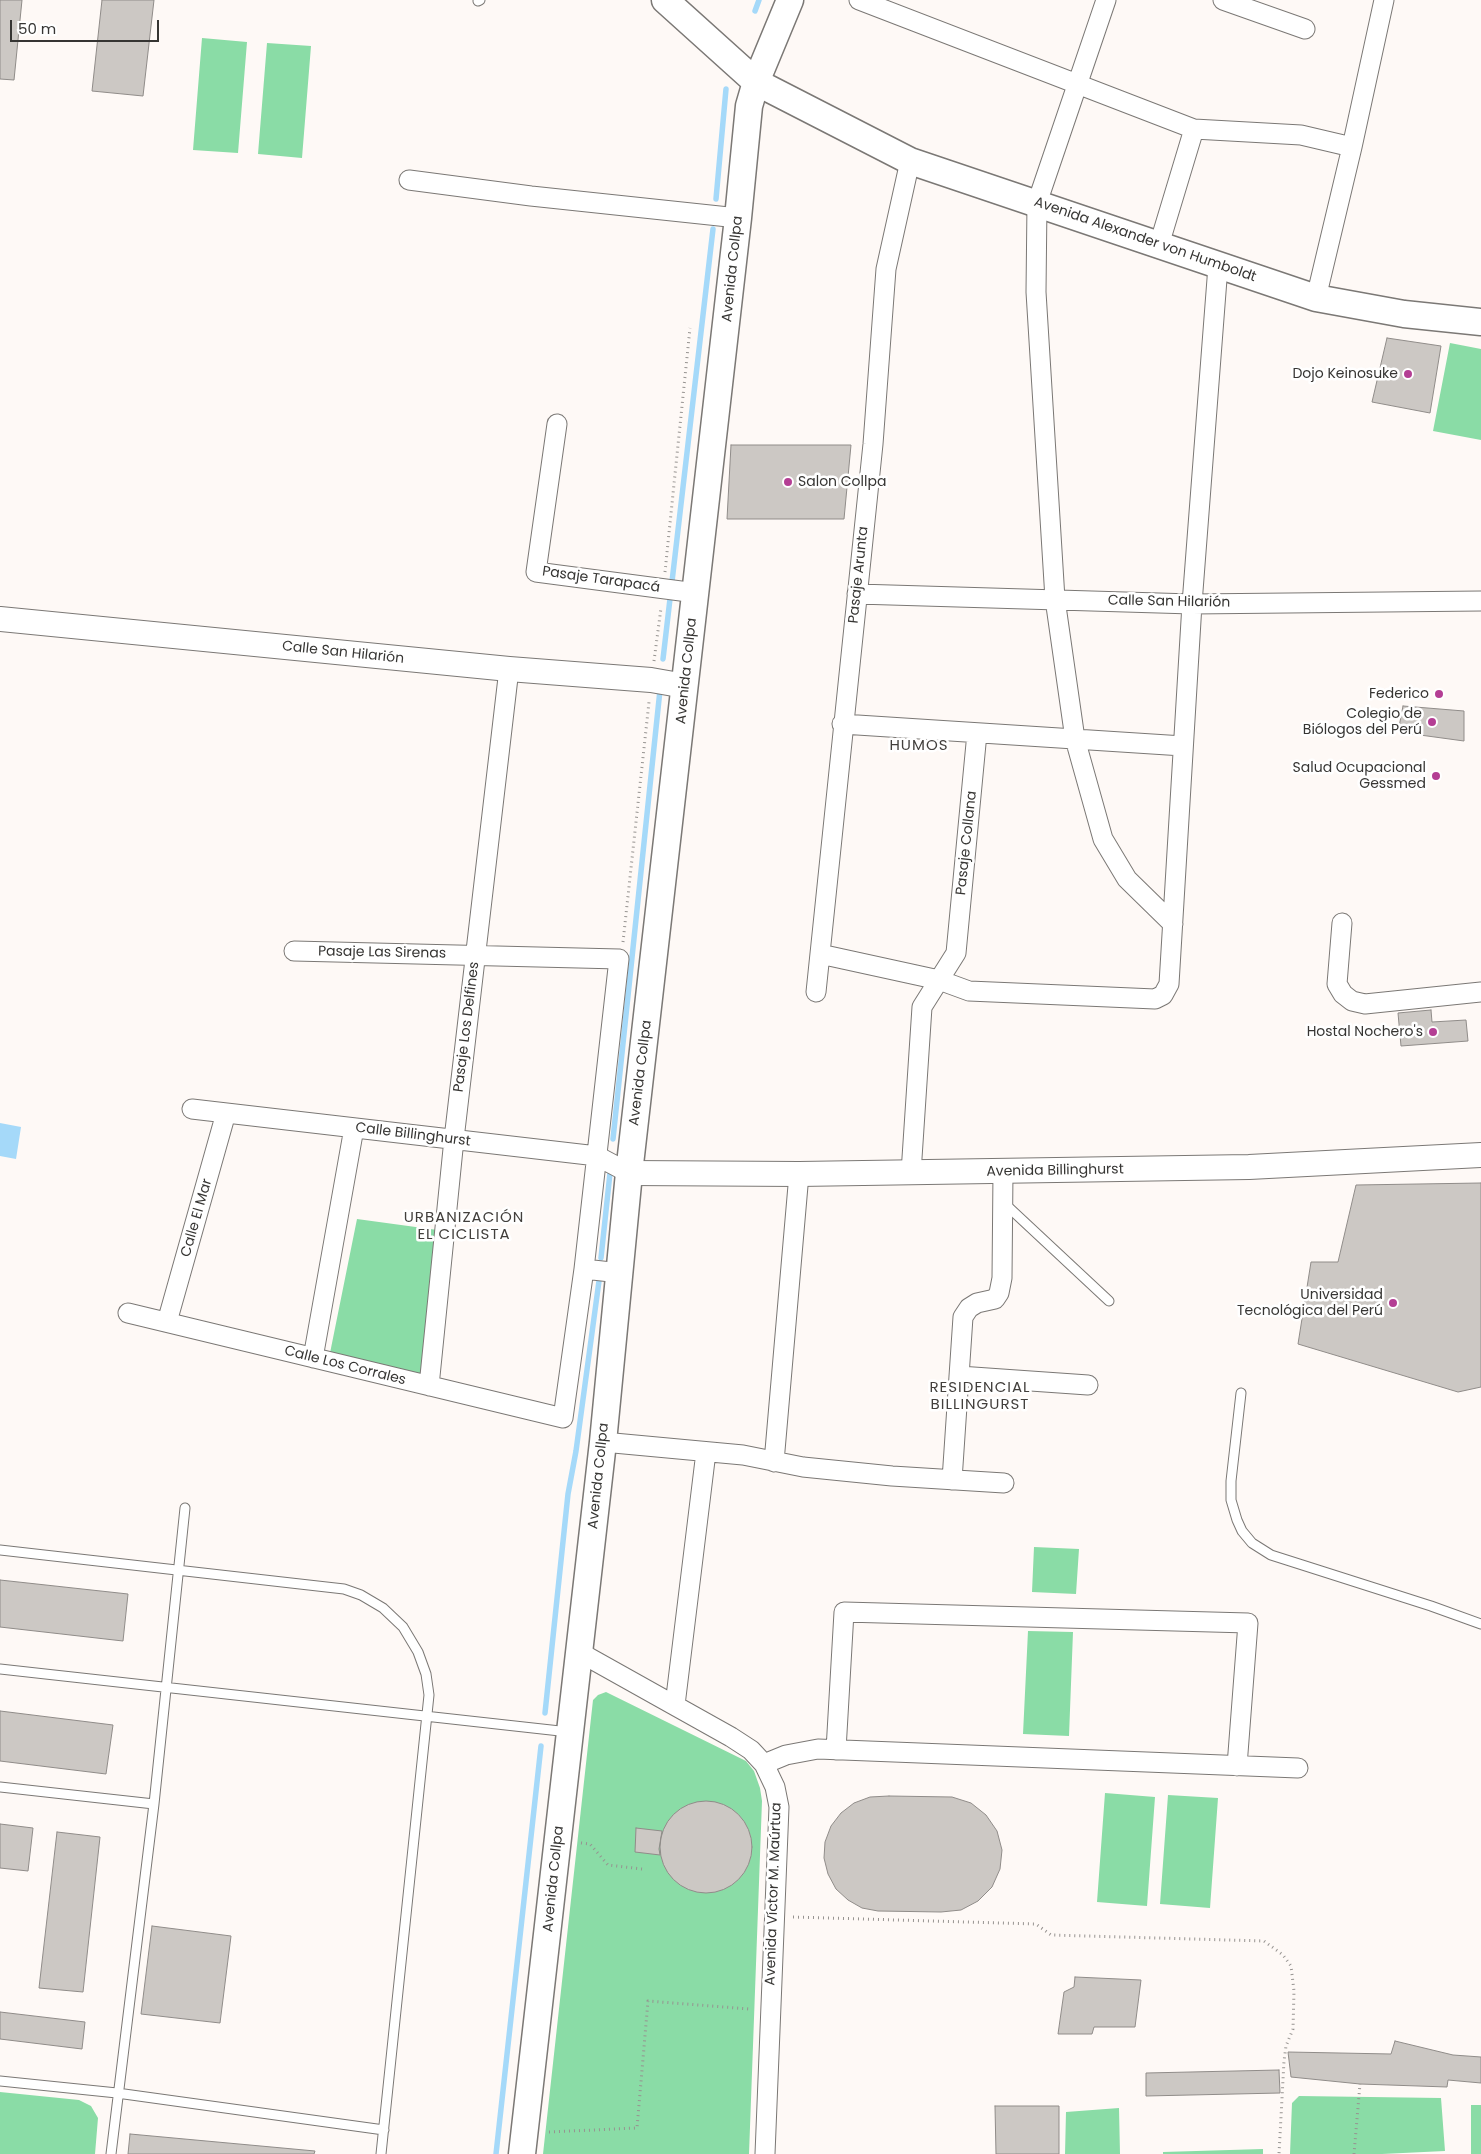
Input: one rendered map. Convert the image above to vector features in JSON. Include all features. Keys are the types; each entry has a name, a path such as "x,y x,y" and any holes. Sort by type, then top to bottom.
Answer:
{"main road":[{"name":"Avenida Alexander von Humboldt","path":"666,0 759,75 822,115 910,161 1316,298 1404,314 1481,322"},
{"name":"Avenida Alexander von Humboldt","path":"690,0 759,75"},
{"name":"Avenida Collpa","path":"522,2154 603,1442 630,1173 749,106 759,75 790,0"}],"street":[{"path":"859,0 1194,129 1301,135 1352,147"},
{"path":"1106,0 1037,203 1036,292 1055,600 1075,739 1103,839 1126,879 1173,924"},
{"path":"1223,0 1305,29"},
{"path":"1316,298 1352,147 1384,0"},
{"path":"1159,245 1194,129"},
{"name":"Pasaje Arunta","path":"816,992 842,724 873,444 886,269 910,161"},
{"path":"409,180 531,196 738,218"},
{"path":"820,954 939,980 969,991 1155,999 1163,994 1170,984 1192,604 1218,266"},
{"name":"Pasaje Tarapacá","path":"557,424 536,572 696,592"},
{"name":"Calle San Hilarión","path":"857,594 1192,604 1481,601"},
{"name":"Calle San Hilarión","path":"0,619 508,669 651,680 685,686"},
{"name":"Pasaje Los Delfines","path":"429,1386 454,1139 508,669"},
{"path":"842,724 1183,746"},
{"name":"Pasaje Collana","path":"939,980 956,953 978,733"},
{"path":"1342,924 1337,984 1343,994 1352,1002 1365,1004 1481,992"},
{"name":"Pasaje Las Sirenas","path":"294,951 619,959"},
{"path":"619,959 584,1269 620,1273"},
{"path":"911,1173 922,1007 939,980"},
{"name":"Calle Billinghurst","path":"192,1109 597,1156 630,1173"},
{"name":"Calle El Mar","path":"167,1322 226,1113"},
{"path":"313,1358 354,1128"},
{"name":"Avenida Billinghurst","path":"630,1173 911,1173 1249,1167 1481,1155"},
{"path":"952,1480 963,1317 969,1308 977,1303 995,1299 999,1293 1002,1278 1003,1172"},
{"path":"774,1462 799,1174"},
{"name":"Calle Los Corrales","path":"128,1313 563,1418 584,1269"},
{"path":"959,1376 1088,1385"},
{"path":"603,1442 743,1455 803,1467 1004,1483"},
{"path":"675,1705 706,1452"},
{"path":"836,1750 844,1612 1248,1623 1237,1766"},
{"name":"Avenida Víctor M. Maúrtua","path":"579,1652 751,1750 764,1764 775,1787 779,1807 765,2154"},
{"path":"764,1764 786,1755 818,1749 1298,1768"}],"lane":[{"path":"1002,1201 1109,1301"},
{"path":"1241,1393 1231,1481 1231,1500 1242,1531 1252,1543 1271,1555 1422,1603 1481,1624"},
{"path":"111,2154 154,1804 185,1508"},
{"path":"0,1550 344,1589 361,1595 383,1608 403,1627 418,1652 426,1674 429,1695 381,2154"},
{"path":"0,1669 570,1733"},
{"path":"0,1787 154,1804"},
{"path":"0,2081 118,2093 384,2130"}],"path":[{"path":"619,959 625,931 690,328"},
{"path":"581,1843 590,1844 608,1865 642,1869"},
{"path":"774,1917 1036,1924 1051,1935 1264,1941 1283,1955 1291,1966 1294,1991 1293,2029 1286,2046 1284,2061 1279,2154"},
{"path":"549,2132 637,2128 648,2001 749,2009"},
{"path":"1354,2154 1360,2084"}],"green space":[{"path":"202,38 247,42 238,153 193,150"},
{"path":"267,43 311,46 302,158 258,154"},
{"path":"1450,343 1481,349 1481,440 1433,431"},
{"path":"357,1219 445,1231 427,1383 329,1358"},
{"path":"1034,1547 1079,1549 1076,1594 1032,1592"},
{"path":"1028,1631 1073,1632 1069,1736 1023,1734"},
{"path":"606,1692 746,1761 754,1771 760,1788 762,1801 749,2154 543,2154 593,1700 598,1695"},
{"path":"1105,1793 1155,1797 1147,1906 1097,1902"},
{"path":"1168,1795 1218,1798 1210,1908 1160,1904"},
{"path":"0,2092 79,2100 91,2106 98,2118 95,2154 0,2154"},
{"path":"1299,2096 1441,2098 1445,2151 1382,2154 1290,2154 1292,2103"},
{"path":"1471,2105 1481,2105 1481,2154 1471,2154"},
{"path":"1119,2108 1120,2154 1065,2154 1066,2112"},
{"path":"1263,2149 1263,2154 1163,2154 1163,2152"}],"water":[{"path":"0,1123 21,1127 16,1159 0,1156"}],"building":[{"path":"0,0 22,0 14,80 0,79"},
{"path":"102,0 154,0 143,96 92,91"},
{"name":"Dojo Keinosuke","path":"1387,338 1441,346 1430,413 1372,402"},
{"name":"Salon Collpa","path":"731,445 851,445 844,519 727,519"},
{"name":"Colegio de Biólogos del Perú","path":"1403,706 1464,711 1464,741 1398,732"},
{"name":"Hostal Nochero's","path":"1431,1010 1432,1022 1466,1020 1468,1041 1401,1046 1398,1013"},
{"name":"Universidad Tecnológica del Perú","path":"1481,1183 1481,1387 1458,1392 1298,1344 1311,1262 1338,1262 1356,1185"},
{"path":"0,1580 128,1594 123,1641 0,1627"},
{"path":"0,1711 113,1725 106,1774 0,1761"},
{"path":"870,1797 952,1797 971,1803 986,1815 997,1831 1002,1850 1000,1869 992,1887 978,1901 961,1910 941,1912 878,1911 862,1908 848,1900 836,1889 828,1874 824,1858 825,1842 831,1826 841,1813 854,1803"},
{"path":"706,1801 724,1804 739,1814 749,1829 752,1847 749,1865 739,1880 724,1890 706,1893 688,1890 673,1880 663,1865 660,1847 663,1829 673,1814 688,1804"},
{"path":"0,1824 33,1828 28,1871 0,1868"},
{"path":"636,1828 662,1831 660,1855 635,1852"},
{"path":"57,1832 100,1837 83,1992 39,1988"},
{"path":"152,1926 231,1936 220,2023 141,2014"},
{"path":"1075,1977 1141,1980 1135,2027 1094,2027 1092,2034 1058,2034 1064,1992 1074,1987"},
{"path":"0,2012 85,2022 82,2049 0,2039"},
{"path":"1395,2041 1453,2055 1481,2057 1481,2083 1448,2080 1447,2087 1360,2084 1291,2077 1288,2052 1391,2054"},
{"path":"1279,2070 1280,2093 1146,2096 1146,2073"},
{"path":"995,2106 1059,2106 1059,2154 996,2154"},
{"path":"130,2134 315,2151 314,2154 128,2154"}],"waterway":[{"path":"755,11 759,0"},
{"path":"716,199 726,89"},
{"path":"663,659 713,229"},
{"path":"613,1139 660,690"},
{"path":"601,1258 610,1173"},
{"path":"545,1713 568,1494 576,1451 599,1281"},
{"path":"496,2154 541,1746"}],"place":[{"name":"Dojo Keinosuke","path":"1408,374"},
{"name":"Salon Collpa","path":"788,482"},
{"name":"Federico","path":"1439,694"},
{"name":"Colegio de Biólogos del Perú","path":"1432,722"},
{"name":"Salud Ocupacional Gessmed","path":"1436,776"},
{"name":"Hostal Nochero's","path":"1433,1032"},
{"name":"Universidad Tecnológica del Perú","path":"1393,1303"}],"district":[{"name":"HUMOS","path":"919,746"},
{"name":"URBANIZACIÓN EL CICLISTA","path":"464,1226"},
{"name":"RESIDENCIAL BILLINGURST","path":"980,1396"}]}
